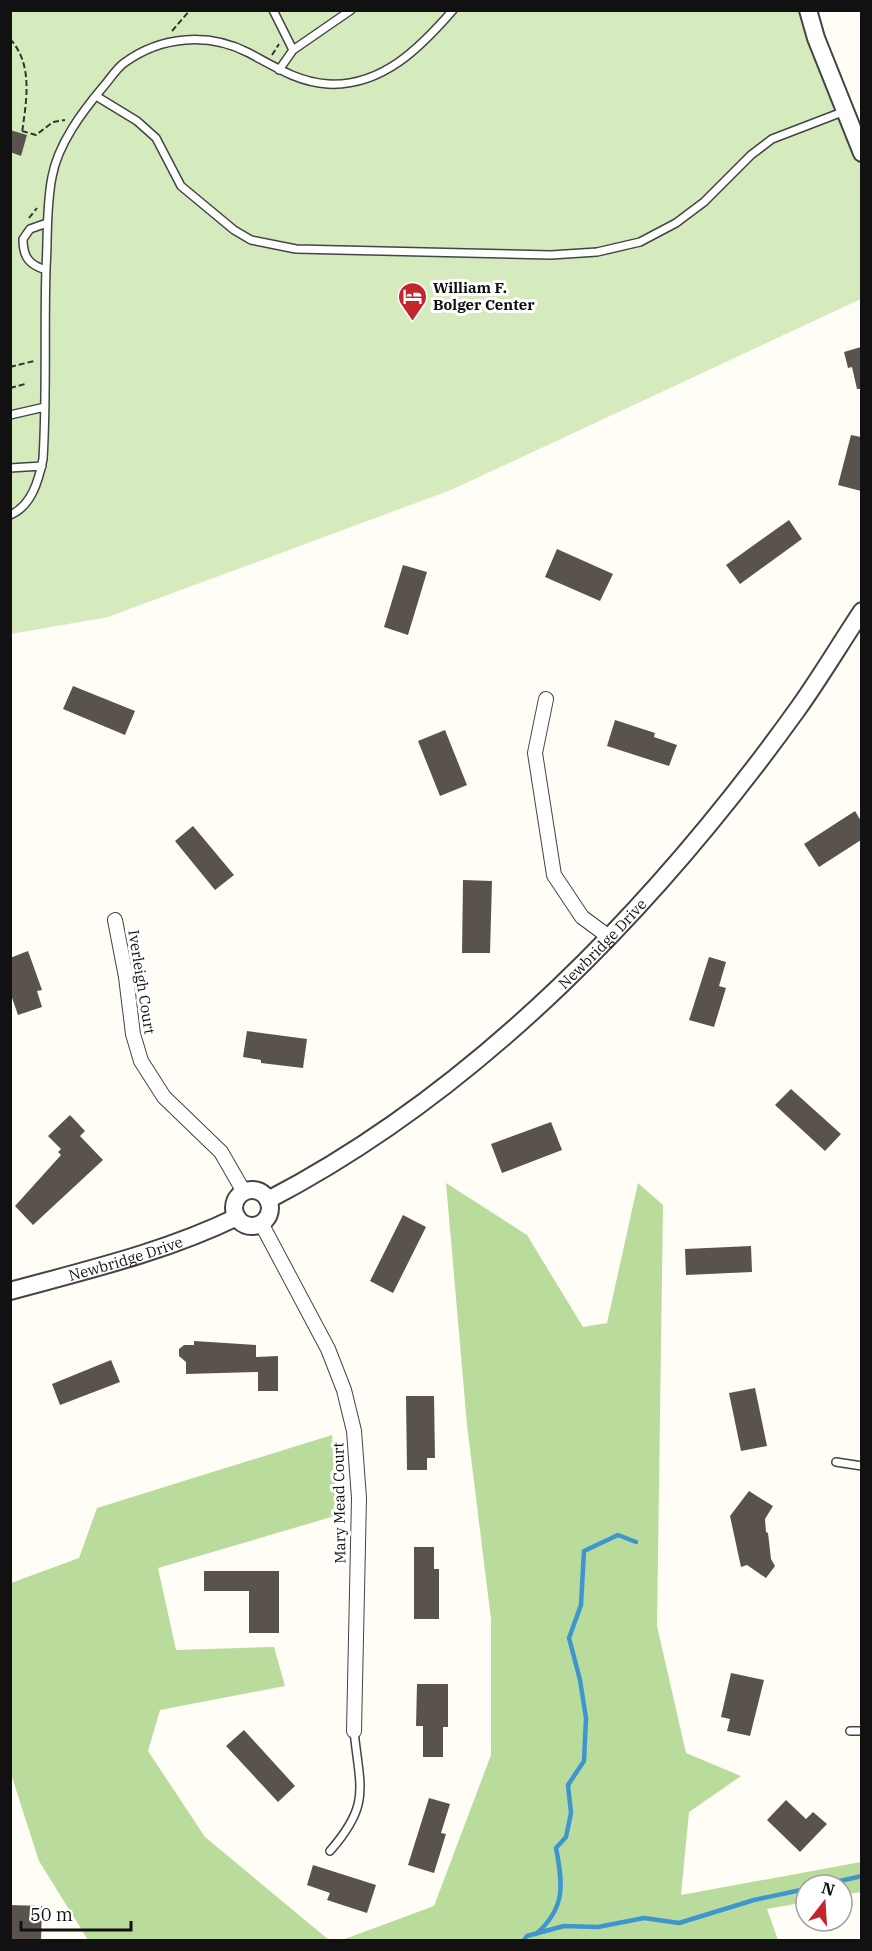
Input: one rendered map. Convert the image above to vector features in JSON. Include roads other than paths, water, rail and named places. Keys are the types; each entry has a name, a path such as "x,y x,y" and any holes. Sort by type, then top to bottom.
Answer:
{"street":[{"path":"808,10 861,153"},
{"name":"Newbridge Drive","path":"268,1200 310,1179 412,1112 511,1031 609,937 695,840 797,709 861,611"},
{"path":"546,699 535,753 554,875 582,917 609,937"},
{"name":"Iverleigh Court","path":"115,920 126,977 133,1034 141,1061 164,1097 221,1152 244,1192"},
{"path":"244,1192 261,1192 268,1200 270,1211 261,1223 245,1224 237,1217 236,1200 244,1192"},
{"name":"Newbridge Drive","path":"10,1291 151,1252 205,1232 237,1217"},
{"name":"Mary Mead Court","path":"261,1223 328,1349 344,1390 354,1431 359,1498 354,1731"}],"lane":[{"path":"273,10 293,50"},
{"path":"279,70 293,50 351,10"},
{"path":"10,515 30,497 42,466 47,223 57,159 96,96 123,63 179,38 209,41 246,52 293,76 329,84 359,81 393,68 415,51 453,10"},
{"path":"96,96 137,122 156,138 181,186 234,230 251,240 296,249 551,255 597,252 640,242 676,223 704,202 750,155 772,139 845,111"},
{"path":"46,270 33,267 26,258 23,239 30,229 47,223"},
{"path":"10,415 45,407"},
{"path":"10,468 42,466"},
{"path":"836,1462 861,1466"},
{"path":"330,1851 351,1828 361,1797 354,1731"},
{"path":"850,1731 861,1731"}],"waterway":[{"path":"536,1934 553,1915 560,1895 561,1884 556,1848 566,1837 571,1813 568,1785 584,1761 586,1718 580,1680 569,1638 581,1605 584,1551 618,1535 636,1542"},
{"path":"854,1878 862,1876"},
{"path":"524,1940 527,1936 564,1926 598,1927 644,1918 679,1923 754,1900 794,1892"}],"place":[{"name":"William F. Bolger Center","path":"412,322"}]}
